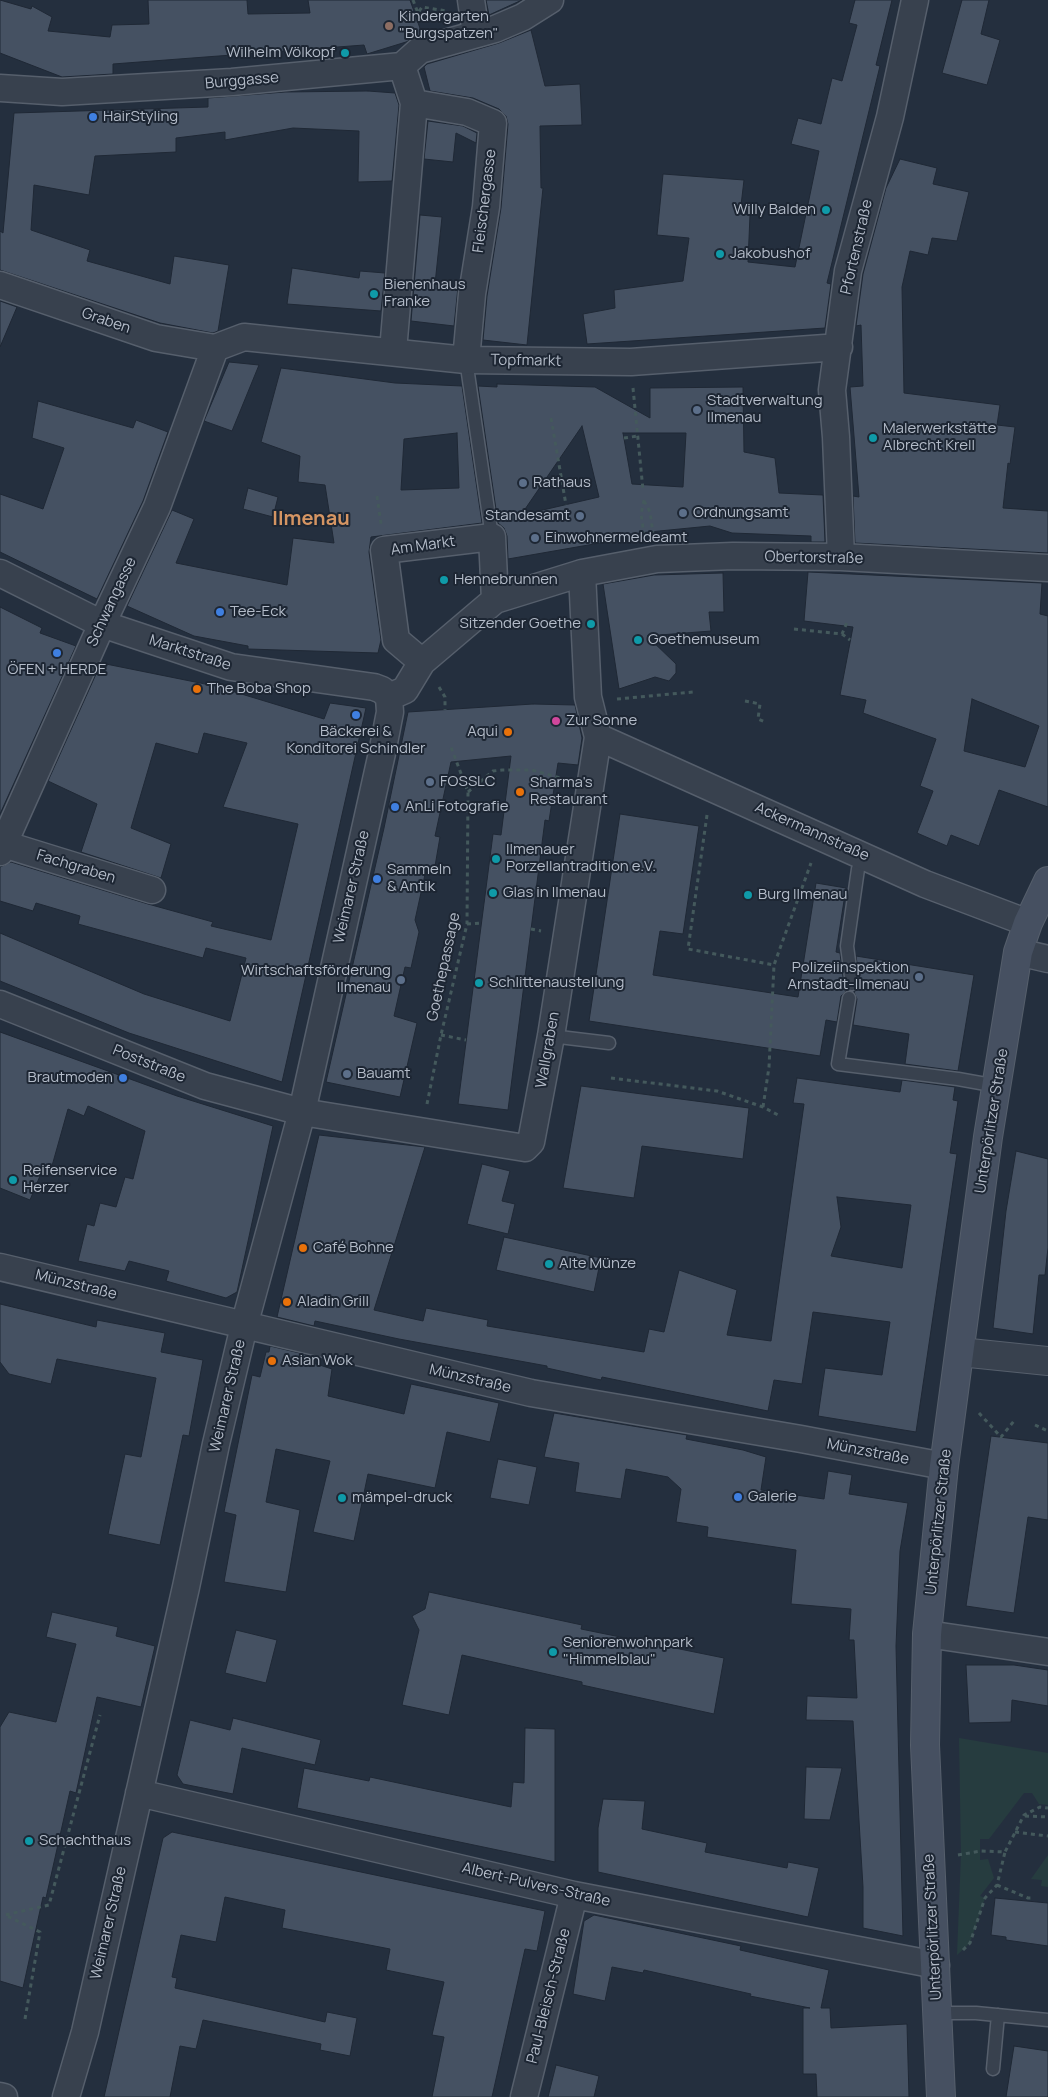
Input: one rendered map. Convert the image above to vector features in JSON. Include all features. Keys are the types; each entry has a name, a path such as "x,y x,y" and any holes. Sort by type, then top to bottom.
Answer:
{"main road":[{"name":"Unterpörlitzer Straße","path":"941,2097 938,2013 947,1960 929,1859 925,1745 927,1634 944,1466 987,1146 1018,952 1028,923 1048,881"}],"street":[{"path":"393,351 414,103 402,66 420,50 495,29 524,17 550,0"},
{"name":"Pfortenstraße","path":"841,558 836,436 832,390 848,271 890,118 915,0"},
{"path":"461,6 476,34"},
{"name":"Burggasse","path":"0,88 62,92 232,82 402,66"},
{"name":"Fleischergasse","path":"414,103 467,112 493,123 486,207 472,294 466,360"},
{"name":"Graben","path":"0,285 156,338 215,348"},
{"name":"Topfmarkt","path":"215,348 244,337 466,360 631,362 839,347"},
{"name":"Schwangasse","path":"1,847 157,507 215,348"},
{"path":"492,537 496,600"},
{"name":"Am Markt","path":"422,662 396,640 384,550 492,537"},
{"name":"Obertorstraße","path":"582,573 653,560 732,556 841,558 1048,568"},
{"name":"Marktstraße","path":"0,573 102,624 232,667 374,687 382,690 389,697"},
{"path":"389,697 405,690 422,662 496,600 582,573"},
{"name":"Wallgraben","path":"302,1112 525,1148 531,1142 551,1036 598,736 588,697 582,573"},
{"name":"Weimarer Straße","path":"66,2097 84,2032 244,1326 302,1112 382,753 390,712 389,697"},
{"name":"Ackermannstraße","path":"598,736 925,884 1028,923"},
{"name":"Fachgraben","path":"1,847 152,890"},
{"path":"1018,952 1048,959"},
{"name":"Poststraße","path":"0,1004 205,1086 302,1112"},
{"name":"Münzstraße","path":"0,1267 531,1393 801,1439 944,1466"},
{"path":"960,1352 1048,1361"},
{"path":"927,1634 1048,1652"},
{"name":"Albert-Pulvers-Straße","path":"139,1793 574,1895 947,1960"},
{"name":"Paul-Bleisch-Straße","path":"524,2097 574,1895"},
{"path":"0,2096 4,2097"}],"lane":[{"path":"466,360 492,537"},
{"path":"852,984 847,946 858,869 864,856"},
{"path":"849,998 838,1064 958,1078 997,1086"},
{"path":"551,1036 609,1043"},
{"path":"938,2013 998,2015 1048,2020"},
{"path":"993,2069 998,2015"}],"path":[{"path":"413,0 418,13 422,7 461,6"},
{"path":"631,362 643,490"},
{"path":"551,418 566,505"},
{"path":"624,438 638,436"},
{"path":"644,500 650,512 653,560 641,514 644,500"},
{"path":"842,634 848,620"},
{"path":"794,628 842,634 850,640"},
{"path":"637,696 693,692"},
{"path":"445,697 445,710"},
{"path":"745,701 760,704 758,719 765,722"},
{"name":"Goethepassage","path":"423,1133 441,1035 468,924 468,792 451,747"},
{"path":"468,792 493,771 532,770 567,780"},
{"path":"715,788 709,802 688,949 774,965"},
{"path":"764,1107 769,1067 774,965 816,849 824,838"},
{"path":"468,924 481,923"},
{"path":"441,1035 466,1040"},
{"path":"611,1078 717,1091 764,1107 778,1115"},
{"path":"953,1405 975,1409 1001,1437 1014,1421"},
{"path":"1034,1425 1048,1431"},
{"path":"25,2019 40,1932 5,1915 49,1904 100,1715"},
{"path":"947,1960 970,1943 985,1898 997,1885 1005,1852 1024,1816 1040,1807 1048,1808"},
{"path":"1024,1816 1048,1817"},
{"path":"1015,1832 1048,1836"},
{"path":"958,1845 958,1864"},
{"path":"929,1859 981,1852 1005,1852"},
{"path":"997,1885 1028,1898 1034,1898"}],"green space":[{"path":"959,1738 1048,1753 1048,1805 1039,1804 1032,1793 1024,1793 989,1839 980,1839 980,1860 988,1859 994,1878 980,1896 985,1898 970,1943 957,1955 961,1855"},
{"path":"1048,1855 1048,1887 1041,1886 1042,1880 1031,1879"}],"building":[{"path":"0,0 31,9 32,6 52,17 48,31 110,37 112,25 149,24 148,0 247,0 248,14 310,13 308,0 410,0 422,34 406,42 367,54 364,45 113,64 113,74 62,77 0,53"},
{"path":"486,0 522,0 489,15"},
{"path":"855,0 892,0 876,65 880,66 827,283 831,284 825,328 587,344 583,314 615,308 614,290 683,281 689,238 657,235 663,174 744,180 740,214 750,215 748,262 795,267 819,151 791,144 798,118 821,124 832,78 842,81 857,25 849,23"},
{"path":"962,0 989,0 981,34 1000,40 987,85 942,73"},
{"path":"531,30 545,86 580,84 582,125 540,126 541,188 543,188 527,345 483,340 487,296 501,208 508,124 506,116 499,109 473,98 430,91 424,67 427,64 499,43"},
{"path":"368,91 395,93 399,105 392,181 358,182 359,131 293,128 225,140 225,132 176,138 176,152 95,156 89,195 34,185 31,230 90,250 87,261 170,284 174,256 229,265 218,331 213,333 160,323 0,270 0,231 3,233 14,113 208,107 208,98 285,92"},
{"path":"428,121 463,126 477,133 476,143 456,133 453,162 424,159"},
{"path":"900,159 937,168 933,184 969,192 957,241 932,238 928,255 910,251 902,287 904,393 1000,405 997,425 1015,427 1010,464 1008,463 1003,508 1048,511 1048,553 855,543 853,496 859,497 850,387 863,386 861,325 856,326 863,274 886,188"},
{"path":"420,215 442,217 435,284 458,287 454,326 411,321"},
{"path":"292,268 359,278 360,271 385,273 381,311 287,304"},
{"path":"0,301 17,307 0,347"},
{"path":"229,362 259,365 232,431 204,421"},
{"path":"281,368 395,383 462,386 482,523 371,537 369,552 381,640 378,653 248,649 248,646 194,636 127,606 172,510 194,519 176,563 287,585 293,538 334,543 325,485 298,482 300,456 261,442","holes":["457,433 459,488 401,490 404,439"]},
{"path":"497,384 595,387 650,418 650,388 743,387 744,452 775,458 779,493 823,495 825,542 811,542 811,536 732,533 710,526 639,533 640,536 508,559 507,536 504,528 498,523 478,386 497,387","holes":["582,426 599,497 521,515","623,433 686,433 683,487 632,484"]},
{"path":"38,401 133,428 136,420 168,432 143,501 97,599 0,552 0,494 43,509 64,448 32,438"},
{"path":"248,488 278,497 273,517 243,509"},
{"path":"808,572 1042,583 1040,614 1048,616 1048,807 999,790 979,846 951,835 947,846 917,833 933,791 920,786 936,739 863,713 866,700 840,695 853,627 804,621","holes":["972,699 1039,726 1025,767 964,751"]},
{"path":"723,573 724,612 709,612 711,631 647,636 676,664 676,673 669,681 655,677 619,689 603,584 654,575"},
{"path":"0,607 42,628 40,633 76,646 0,814"},
{"path":"101,663 215,686 324,719 330,703 366,708 282,1082 129,1033 0,981 0,933 144,994 230,1021 246,958 206,948 203,958 78,924 80,916 36,903 33,911 0,901 0,867 11,862 213,922 211,926 271,940 298,824 223,807 247,743 204,733 198,754 156,743 131,828 171,844 161,878 81,852 97,804 48,781"},
{"path":"533,704 575,705 582,738 578,765 558,763 549,821 545,820 508,1110 458,1104 493,834 501,835 511,756 451,762 435,836 440,837 434,872 426,870 415,920 419,932 411,968 405,967 394,1016 417,1023 400,1097 326,1082 384,828 408,712"},
{"path":"620,814 699,826 683,934 660,931 653,975 798,997 816,883 846,888 836,952 840,953 844,985 847,990 841,996 837,1022 826,1020 820,1056 589,1021"},
{"name":"Polizeiinspektion Arnstadt-Ilmenau","path":"856,956 974,975 958,1071 905,1064 909,1034 853,1025 857,999 854,992 859,988 860,983"},
{"path":"0,1032 177,1096 273,1126 237,1292 226,1298 166,1281 169,1271 129,1261 125,1271 78,1261 87,1224 94,1226 100,1203 116,1207 125,1177 133,1179 145,1131 88,1106 84,1116 68,1109 50,1173 42,1171 30,1200 0,1188"},
{"path":"797,1078 900,1092 902,1080 955,1087 953,1100 958,1101 950,1153 957,1154 916,1432 818,1416 825,1368 882,1375 890,1322 813,1312 802,1384 774,1380 768,1411 602,1377 601,1380 547,1368 547,1366 399,1339 315,1321 314,1326 277,1317 319,1135 425,1147 374,1310 423,1321 426,1308 488,1320 487,1326 644,1352 649,1329 664,1332 679,1270 737,1290 727,1335 771,1341 804,1104 793,1103","holes":["837,1197 911,1205 902,1268 831,1256 841,1227"]},
{"path":"581,1086 749,1108 743,1159 642,1146 634,1198 563,1188"},
{"path":"1016,1151 1048,1159 1048,1248 1045,1275 1039,1275 1033,1334 993,1328 1006,1211"},
{"path":"482,1164 510,1171 502,1201 515,1204 508,1234 467,1224"},
{"name":"Alte Münze","path":"504,1237 601,1258 594,1292 496,1270"},
{"path":"0,1304 96,1327 97,1320 165,1333 161,1352 203,1360 189,1436 183,1435 160,1545 108,1534 125,1454 141,1457 156,1378 57,1359 51,1384 9,1374 0,1362"},
{"path":"270,1346 308,1355 307,1361 332,1369 328,1396 404,1414 411,1384 499,1403 490,1442 447,1432 435,1488 368,1474 354,1541 313,1532 330,1461 276,1449 266,1502 300,1510 286,1592 224,1582 236,1515 224,1512 252,1375 260,1377 266,1352 269,1352"},
{"path":"554,1413 687,1435 686,1439 743,1450 766,1457 761,1490 824,1499 828,1471 852,1475 849,1494 908,1503 900,1551 896,1646 903,1936 863,1928 863,1887 853,1721 806,1720 807,1696 857,1698 854,1640 849,1640 851,1609 791,1604 796,1550 707,1537 708,1527 676,1522 681,1489 668,1477 626,1469 621,1499 575,1492 579,1463 544,1457"},
{"path":"991,1436 1048,1443 1048,1520 1028,1517 1014,1613 966,1606"},
{"path":"498,1459 537,1467 529,1505 490,1498"},
{"name":"Seniorenwohnpark \"Himmelblau\"","path":"429,1592 582,1625 581,1629 724,1658 714,1714 582,1685 582,1682 462,1655 449,1715 402,1705 419,1630 412,1616 425,1609"},
{"name":"Schachthaus","path":"52,1612 118,1627 116,1636 155,1646 141,1707 97,1697 76,1793 70,1791 46,1898 43,1897 23,1988 0,1981 0,1727 9,1712 56,1722 76,1644 46,1637"},
{"path":"236,1630 277,1640 266,1683 225,1673"},
{"path":"966,1665 1014,1665 1048,1670 1048,1706 1012,1700 1011,1722 969,1723"},
{"path":"233,1718 321,1740 315,1765 242,1748 233,1794 183,1784 177,1775 190,1720 230,1730"},
{"path":"525,1728 555,1729 555,1862 297,1808 304,1768 369,1781 370,1777 511,1807 513,1782 524,1783"},
{"path":"806,1767 842,1768 830,1820 804,1819"},
{"path":"603,1799 645,1801 642,1829 707,1843 705,1852 787,1868 788,1862 819,1868 808,1917 598,1872 598,1828"},
{"path":"172,1832 545,1911 537,1951 525,1949 492,2097 432,2097 444,2037 432,2035 444,1982 386,1970 390,1949 282,1928 285,1910 225,1897 216,1942 181,1935 172,1977 177,1978 175,1988 325,2022 327,2012 357,2018 350,2056 320,2050 321,2044 203,2020 196,2049 180,2046 170,2097 104,2097 163,1838"},
{"path":"995,1898 1048,1903 1048,1946 1006,1940 1006,1937 991,1935"},
{"path":"594,1915 741,1946 740,1950 829,1970 821,2008 830,2008 831,2028 907,2024 909,2097 817,2097 816,2074 803,2074 803,2008 810,2008 750,1996 751,1994 644,1970 643,1973 612,1967 605,2001 573,1994 584,1921"},
{"path":"1014,2046 1048,2051 1048,2097 1006,2097"},
{"path":"556,2065 599,2076 594,2097 548,2097"}],"place":[{"name":"Kindergarten \"Burgspatzen\"","path":"389,26"},
{"name":"Wilhelm Völkopf","path":"345,53"},
{"name":"HairStyling","path":"93,117"},
{"name":"Willy Balden","path":"826,210"},
{"name":"Jakobushof","path":"720,254"},
{"name":"Bienenhaus Franke","path":"374,294"},
{"name":"Stadtverwaltung Ilmenau","path":"697,410"},
{"name":"Malerwerkstätte Albrecht Krell","path":"873,438"},
{"name":"Rathaus","path":"523,483"},
{"name":"Ordnungsamt","path":"683,513"},
{"name":"Standesamt","path":"580,516"},
{"name":"Einwohnermeldeamt","path":"535,538"},
{"name":"Hennebrunnen","path":"444,580"},
{"name":"Tee-Eck","path":"220,612"},
{"name":"Sitzender Goethe","path":"591,624"},
{"name":"Goethemuseum","path":"638,640"},
{"name":"ÖFEN + HERDE","path":"57,653"},
{"name":"The Boba Shop","path":"197,689"},
{"name":"Bäckerei & Konditorei Schindler","path":"356,715"},
{"name":"Zur Sonne","path":"556,721"},
{"name":"Aqui","path":"508,732"},
{"name":"FOSSLC","path":"430,782"},
{"name":"Sharma's Restaurant","path":"520,792"},
{"name":"AnLi Fotografie","path":"395,807"},
{"name":"Ilmenauer Porzellantradition e.V.","path":"496,859"},
{"name":"Sammeln & Antik","path":"377,879"},
{"name":"Glas in Ilmenau","path":"493,893"},
{"name":"Burg Ilmenau","path":"748,895"},
{"name":"Polizeiinspektion Arnstadt-Ilmenau","path":"919,977"},
{"name":"Wirtschaftsförderung Ilmenau","path":"401,980"},
{"name":"Schlittenaustellung","path":"479,983"},
{"name":"Bauamt","path":"347,1074"},
{"name":"Brautmoden","path":"123,1078"},
{"name":"Reifenservice Herzer","path":"13,1180"},
{"name":"Café Bohne","path":"303,1248"},
{"name":"Alte Münze","path":"549,1264"},
{"name":"Aladin Grill","path":"287,1302"},
{"name":"Asian Wok","path":"272,1361"},
{"name":"Galerie","path":"738,1497"},
{"name":"mämpel-druck","path":"342,1498"},
{"name":"Seniorenwohnpark \"Himmelblau\"","path":"553,1652"},
{"name":"Schachthaus","path":"29,1841"}],"district":[{"name":"Ilmenau","path":"311,519"}]}
